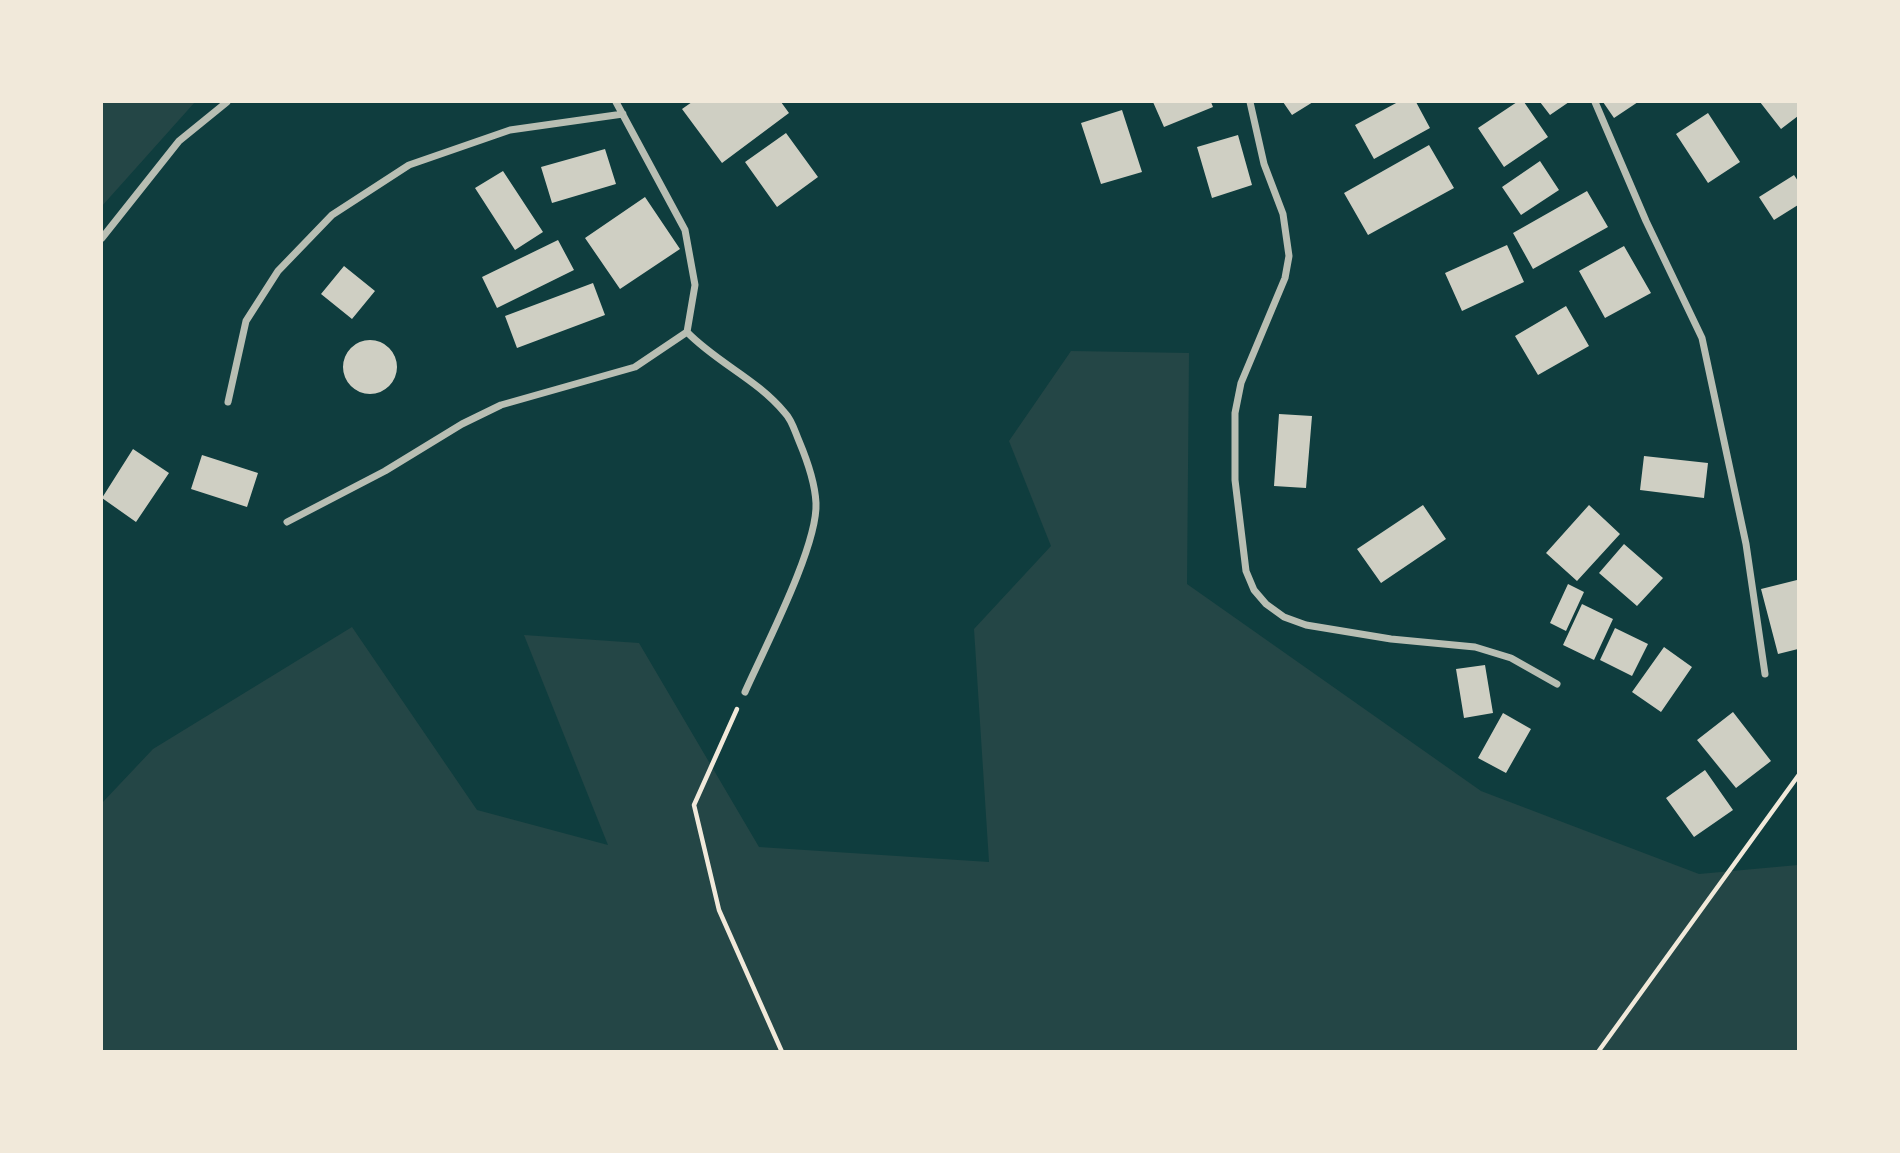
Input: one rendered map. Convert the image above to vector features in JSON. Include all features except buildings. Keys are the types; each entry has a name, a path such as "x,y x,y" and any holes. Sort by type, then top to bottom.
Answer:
{"street":[{"path":"102,238 179,141 227,102"},
{"path":"286,522 385,471 462,424 501,405 635,367 687,332 695,285 685,230 616,102"},
{"path":"1250,102 1264,164 1283,214 1289,256 1285,278 1241,383 1235,413 1235,480 1246,571 1254,590 1266,604 1284,617 1306,625 1391,639 1475,647 1511,658 1557,684"},
{"path":"1595,102 1646,221 1703,338 1746,544 1765,674"},
{"path":"229,402 246,321 278,271 331,215 409,165 510,130 623,114"},
{"path":"687,332 704,350 761,387 788,415 811,475 817,504 798,571 745,692"}],"path":[{"path":"745,692 694,805 719,910 782,1052"},
{"path":"1598,1052 1798,776"}],"shaded area":[{"path":"102,102 195,102 102,206"},
{"path":"1071,351 1189,353 1187,584 1481,791 1699,874 1798,865 1798,1051 102,1051 102,803 153,749 352,627 477,810 608,845 524,635 639,643 759,847 989,862 974,629 1051,546 1009,441"}]}
